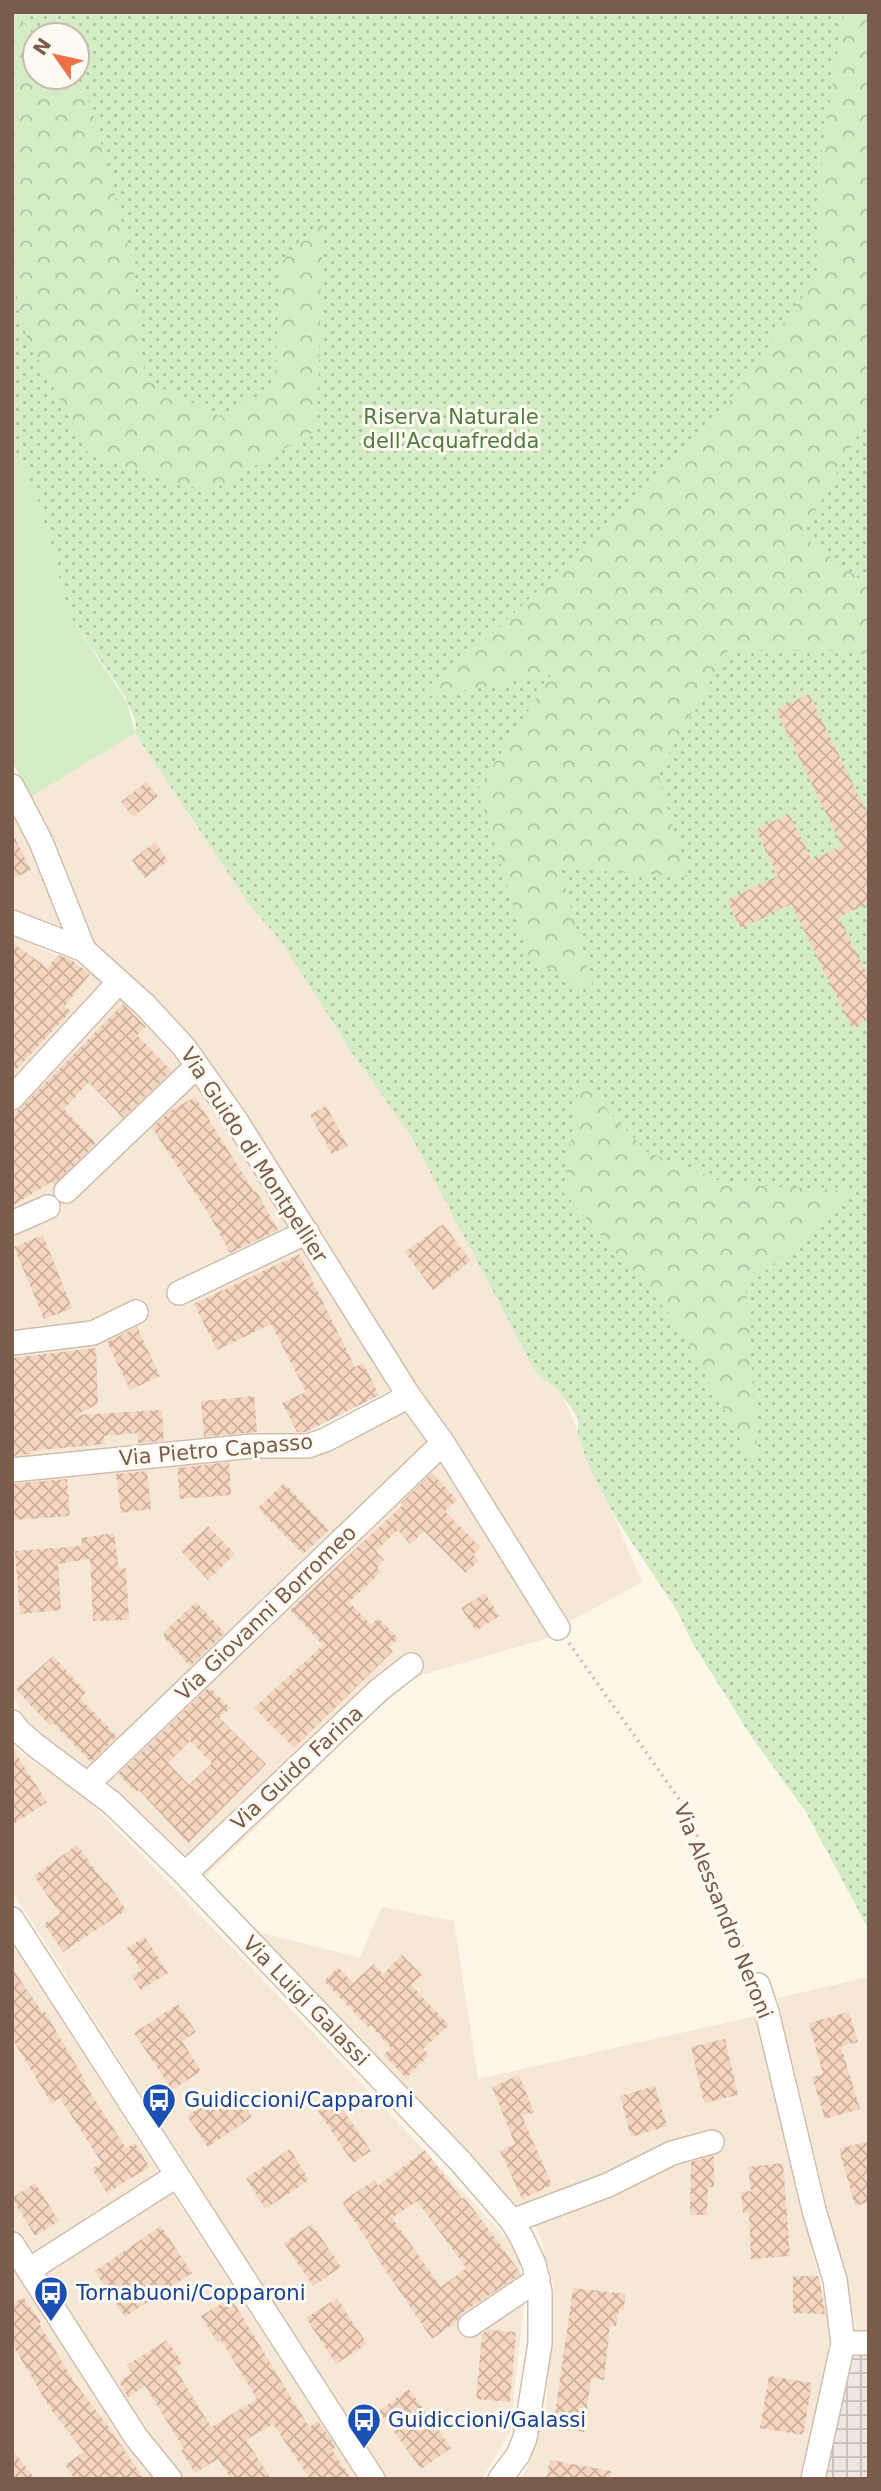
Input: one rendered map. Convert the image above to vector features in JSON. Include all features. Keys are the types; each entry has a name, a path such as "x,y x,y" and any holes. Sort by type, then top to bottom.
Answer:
{"street":[{"path":"12,786 41,842 84,950"},
{"name":"Via Guido di Montpellier","path":"12,922 84,950 164,1024 235,1119 409,1396 443,1443"},
{"path":"12,1098 119,982"},
{"path":"66,1191 197,1066"},
{"path":"12,1223 48,1207"},
{"path":"179,1293 307,1232"},
{"path":"12,1343 93,1333 136,1312"},
{"name":"Via Pietro Capasso","path":"12,1470 252,1446 308,1446 325,1440 409,1396"},
{"path":"443,1443 558,1628"},
{"name":"Via Giovanni Borromeo","path":"89,1783 443,1443"},
{"name":"Via Guido Farina","path":"185,1874 379,1690 411,1665"},
{"name":"Via Luigi Galassi","path":"12,1722 35,1745 113,1803 185,1874 460,2161 512,2221 529,2251 538,2278 542,2305 540,2343 527,2429 522,2447 500,2479"},
{"path":"12,1919 373,2479"},
{"name":"Via Alessandro Neroni","path":"758,1985 767,2012 814,2210 835,2280 844,2343 813,2479"},
{"path":"512,2221 608,2185 673,2153 712,2142"},
{"path":"29,2270 176,2176"},
{"path":"12,2244 136,2437 170,2479"},
{"path":"470,2325 538,2278"},
{"path":"844,2343 869,2343"}],"path":[{"name":"Via Alessandro Neroni","path":"558,1628 686,1809 758,1985"}],"shaded area":[{"path":"151,719 501,1251 642,1582 558,1628 167,1015 64,932 12,912 12,809"},
{"path":"12,934 98,975 178,1058 213,1106 391,1390 299,1436 257,1432 12,1459"},
{"path":"408,1407 555,1636 408,1679 201,1881 32,1731 12,1695 12,1480 274,1457 309,1459"},
{"path":"12,1747 84,1796 254,1970 518,2250 524,2304 510,2432 482,2479 386,2479 12,1891"},
{"path":"382,1907 454,1921 478,2079 760,2015 836,2354 802,2479 518,2479 526,2471 546,2410 553,2285 538,2230 255,1931 360,1958"},
{"path":"12,1942 159,2173 358,2479 12,2479"},
{"path":"869,1977 869,2331 857,2331 777,1998"},
{"path":"854,2353 869,2353 869,2479 825,2479"}],"green space":[{"name":"Riserva Naturale dell'Acquafredda","path":"12,12 869,12 869,1930 806,1812 749,1733 692,1642 676,1609 617,1520 588,1464 578,1434 578,1418 557,1388 537,1374 411,1136 353,1054 281,941 248,903 135,733 136,723 125,696 70,616 36,494 12,446"},
{"path":"12,12 15,12 22,21 21,91 80,91 91,105 133,264 145,380 223,418 275,384 280,264 323,218 317,430 209,492 90,456 26,336 12,274"},
{"path":"844,12 869,12 869,415 802,536 869,586 869,661 858,651 728,651 658,772 687,877 560,868 595,995 529,958 478,789 551,675 426,697 716,420 820,272 822,150"},
{"path":"12,446 35,490 70,616 127,702 135,733 32,796 12,762"},
{"path":"580,1081 647,1152 728,1184 857,1191 746,1288 759,1474 677,1323 563,1192"}],"building":[{"path":"809,694 869,817 869,903 839,917 869,978 869,1019 852,1028 791,904 741,929 727,900 778,876 756,830 789,814 812,860 842,846 776,710"},
{"path":"146,782 158,796 133,817 121,802"},
{"path":"12,833 31,870 12,879"},
{"path":"155,842 168,861 145,878 132,860"},
{"path":"12,942 47,968 58,955 72,960 90,974 65,1006 71,1011 12,1074"},
{"path":"123,1004 146,1027 137,1035 172,1071 123,1118 89,1082 64,1109 96,1143 54,1185 51,1182 12,1206 12,1117"},
{"path":"195,1097 278,1230 230,1253 210,1216 152,1128 170,1111"},
{"path":"326,1106 348,1146 332,1154 310,1115"},
{"path":"443,1224 471,1261 433,1290 405,1252"},
{"path":"43,1235 72,1308 44,1319 14,1247"},
{"path":"299,1254 355,1367 363,1363 379,1395 306,1432 297,1432 282,1403 306,1392 271,1324 217,1350 194,1304"},
{"path":"137,1327 160,1376 130,1390 107,1342"},
{"path":"96,1348 98,1404 76,1415 162,1410 164,1441 138,1443 138,1433 104,1436 105,1444 30,1451 30,1454 12,1456 12,1358"},
{"path":"254,1396 257,1432 204,1437 201,1401"},
{"path":"229,1462 231,1495 180,1499 177,1468"},
{"path":"147,1471 151,1509 121,1513 116,1474"},
{"path":"432,1473 457,1500 445,1511 480,1547 473,1555 479,1560 466,1573 424,1531 410,1544 398,1530 376,1551 384,1560 377,1568 381,1572 349,1602 371,1625 378,1618 398,1638 389,1647 393,1651 294,1748 254,1708 323,1645 290,1610 403,1505 401,1503"},
{"path":"67,1479 70,1516 12,1520 12,1484"},
{"path":"284,1483 329,1530 303,1554 258,1508"},
{"path":"208,1526 235,1554 208,1580 181,1551"},
{"path":"114,1533 119,1569 126,1568 129,1620 93,1621 90,1559 58,1564 61,1610 20,1614 15,1551 82,1546 81,1538"},
{"path":"485,1593 499,1616 476,1631 461,1608"},
{"path":"196,1602 225,1633 190,1666 164,1638 164,1632"},
{"path":"53,1656 86,1692 80,1698 117,1736 91,1762 53,1723 50,1726 16,1689"},
{"path":"209,1687 230,1708 219,1718 266,1764 188,1843 139,1790 137,1793 118,1774","holes":["190,1741 212,1763 189,1785 168,1763"]},
{"path":"12,1748 47,1802 12,1825"},
{"path":"77,1845 126,1910 63,1952 44,1924 60,1914 34,1876"},
{"path":"145,1937 168,1973 141,1990 132,1976 141,1970 127,1948"},
{"path":"402,1955 422,1975 411,1985 449,2025 423,2049 429,2055 406,2078 384,2055 391,2048 324,1981 338,1967 353,1983 374,1964 383,1974"},
{"path":"12,1968 43,2013 45,2012 86,2082 84,2083 126,2148 135,2143 149,2167 107,2193 92,2169 102,2163 60,2098 51,2103 12,2038"},
{"path":"178,2004 196,2032 182,2041 201,2071 172,2090 134,2033"},
{"path":"849,2012 858,2042 841,2046 860,2109 825,2119 812,2077 823,2074 809,2023"},
{"path":"725,2039 738,2095 704,2103 691,2047"},
{"path":"519,2075 534,2112 522,2116 552,2185 522,2199 500,2151 515,2144 492,2087"},
{"path":"655,2086 667,2126 631,2137 620,2096"},
{"path":"235,2091 252,2117 208,2147 187,2116 217,2096 220,2101"},
{"path":"336,2099 371,2151 353,2163 318,2111"},
{"path":"869,2141 869,2202 855,2206 839,2149"},
{"path":"290,2149 309,2180 265,2209 246,2178"},
{"path":"425,2150 521,2274 462,2313 457,2321 432,2339 342,2202 374,2180 378,2186","holes":["417,2201 465,2269 441,2287 392,2218"]},
{"path":"714,2156 714,2187 708,2187 707,2215 690,2215 691,2162"},
{"path":"783,2163 790,2256 751,2259 749,2213 743,2213 741,2192 751,2191 748,2167"},
{"path":"35,2183 59,2221 35,2236 12,2198"},
{"path":"312,2224 341,2267 313,2286 284,2243"},
{"path":"161,2226 192,2273 125,2317 95,2271"},
{"path":"793,2276 819,2276 825,2314 793,2313"},
{"path":"573,2288 626,2294 623,2311 619,2310 616,2326 610,2325 604,2380 591,2378 584,2432 553,2428"},
{"path":"23,2297 41,2322 39,2323 74,2382 144,2479 75,2479 65,2465 84,2452 50,2408 12,2344 12,2305"},
{"path":"231,2298 309,2427 318,2421 336,2447 332,2450 351,2479 310,2479 273,2424 246,2440 271,2479 231,2479 218,2459 195,2473 181,2451 184,2449 145,2386 128,2397 119,2382 132,2373 127,2365 167,2340 182,2363 175,2368 211,2427 257,2399 221,2340 217,2342 201,2316"},
{"path":"337,2298 367,2344 336,2364 306,2318"},
{"path":"488,2330 516,2332 510,2402 476,2399 482,2334"},
{"path":"769,2376 812,2383 803,2435 760,2428"},
{"path":"409,2389 451,2448 421,2469 379,2411"},
{"path":"12,2449 35,2479 12,2479"},
{"path":"550,2460 611,2471 610,2479 546,2479"}],"place":[{"name":"Guidiccioni/Capparoni","path":"159,2130"},
{"name":"Tornabuoni/Copparoni","path":"51,2323"},
{"name":"Guidiccioni/Galassi","path":"364,2450"}]}
